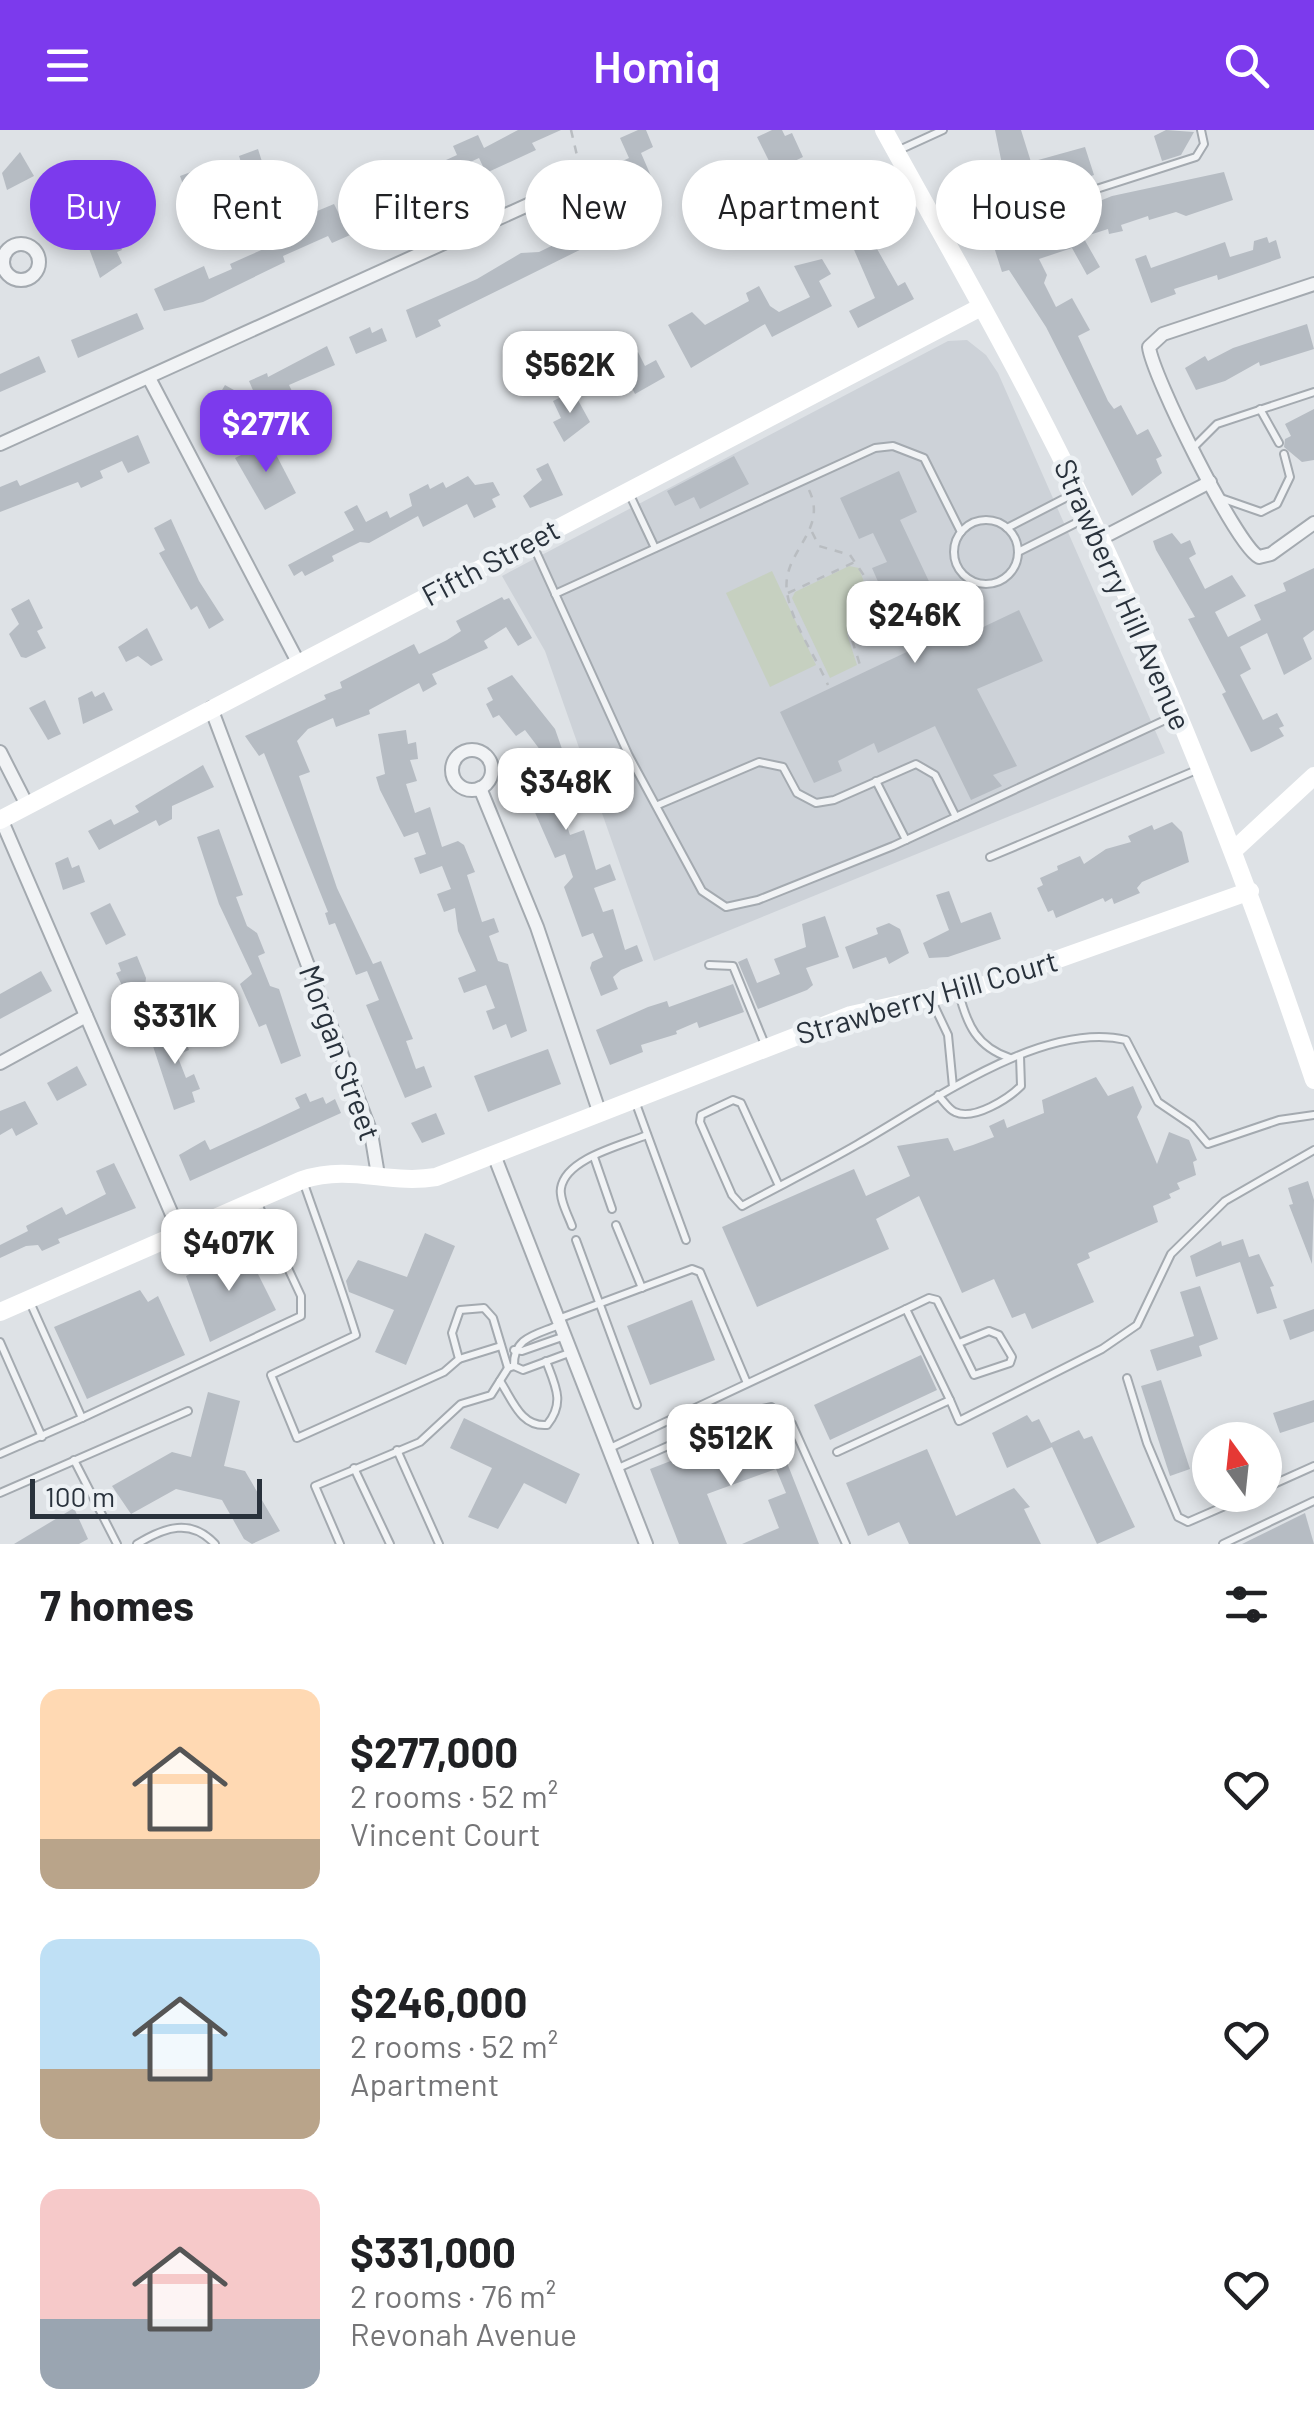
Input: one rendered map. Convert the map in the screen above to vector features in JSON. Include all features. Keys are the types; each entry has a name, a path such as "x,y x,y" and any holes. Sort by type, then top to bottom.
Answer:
{"street":[{"name":"Strawberry Hill Avenue","path":"884,130 936,225"},
{"path":"0,444 525,206"},
{"name":"Strawberry Hill Avenue","path":"950,250 1076,492 1200,768 1250,890 1312,1069"},
{"path":"1314,284 1163,334 1150,347 1193,448 1247,548 1258,557 1271,554 1314,523"},
{"name":"Fifth Street","path":"0,819 982,307"},
{"path":"149,378 299,664"},
{"path":"1098,540 1210,482"},
{"name":"Morgan Street","path":"211,708 371,1133 378,1175 436,1177 494,1155"},
{"path":"0,752 27,805"},
{"path":"1234,850 1314,776"},
{"path":"480,788 537,926 599,1111"},
{"path":"0,819 178,1234"},
{"name":"Strawberry Hill Court","path":"494,1155 851,1015 959,992 1250,890"},
{"path":"0,1062 86,1016"},
{"path":"494,1155 646,1544"},
{"path":"0,1312 302,1180 344,1171 378,1175"}],"lane":[{"path":"1102,187 1196,157 1204,144 1201,130"},
{"path":"896,151 940,132"},
{"path":"1193,448 1217,424 1314,392"},
{"path":"1260,409 1279,443"},
{"path":"555,594 875,448 912,450 935,472 961,532 954,552 956,563 970,580 981,583 1009,574 1018,552 1088,517"},
{"path":"1217,497 1261,512 1277,504 1290,477 1284,454"},
{"path":"628,492 654,548"},
{"path":"1008,528 1076,492"},
{"path":"961,532 989,520 1008,528 1018,552"},
{"path":"532,542 629,756 702,891 726,907 758,900 906,840 1176,715"},
{"path":"658,805 759,762 783,767 797,793 816,803 909,766 928,768 956,818"},
{"path":"990,857 1200,768"},
{"path":"876,781 906,840"},
{"path":"709,965 733,966 766,1047"},
{"path":"959,992 974,1035 995,1053 1015,1057"},
{"path":"931,998 948,1035 953,1086"},
{"path":"779,1186 741,1103 733,1100 701,1114 700,1122 732,1194 742,1206 779,1186 953,1086 1015,1057 1104,1035 1126,1040 1158,1102 1192,1126 1208,1144 1279,1120 1314,1115"},
{"path":"938,1095 954,1112 968,1114 1010,1097 1021,1086 1015,1057"},
{"path":"634,1098 686,1240"},
{"path":"572,1226 561,1185 574,1169 647,1135"},
{"path":"906,1309 959,1421 1102,1349 1138,1325 1171,1254 1184,1240 1224,1201 1314,1150"},
{"path":"594,1157 612,1209"},
{"path":"302,1180 356,1335 271,1375 296,1438 444,1372 459,1359 501,1346"},
{"path":"0,1454 301,1316 301,1296 256,1200"},
{"path":"178,1234 183,1251 190,1254 266,1221"},
{"path":"616,1225 642,1288"},
{"path":"576,1240 637,1405"},
{"path":"514,1350 522,1352 599,1304 692,1269 700,1272 746,1384"},
{"path":"608,1448 929,1298 937,1300 974,1375 1010,1363 1012,1357 999,1335 989,1332 959,1343"},
{"path":"28,1300 82,1418"},
{"path":"459,1359 452,1332 460,1310 484,1308 493,1318 511,1367"},
{"path":"340,1544 316,1486 420,1442 460,1404 491,1396 511,1367 520,1342 561,1326"},
{"path":"0,1342 42,1436"},
{"path":"511,1367 523,1370 571,1352"},
{"path":"500,1382 524,1419 535,1426 547,1426 558,1411 558,1394 546,1361"},
{"path":"1127,1378 1147,1443 1178,1517 1188,1522 1211,1512"},
{"path":"836,1452 950,1400"},
{"path":"616,1469 738,1415 771,1407 792,1424 846,1544"},
{"path":"0,1493 188,1410"},
{"path":"397,1450 440,1544"},
{"path":"74,1460 117,1544"},
{"path":"1282,1480 1314,1466"},
{"path":"354,1468 390,1544"},
{"path":"1223,1544 1314,1501"},
{"path":"137,1544 176,1526 201,1531 215,1544"}],"path":[{"path":"571,130 578,160"},
{"path":"804,480 815,510 812,531 788,569 787,593 828,685"},
{"path":"812,531 819,546 857,561 867,580 868,602 852,626 851,638 861,668"},
{"path":"787,593 857,561"}],"shaded area":[{"path":"967,340 986,355 998,373 1165,753 654,961 545,651 502,576 948,341"}],"green space":[{"path":"849,566 859,568 866,588 847,634 857,665 830,678 792,598 795,592"},
{"path":"772,571 816,665 770,687 726,593"}],"building":[{"path":"518,130 561,130 532,143 536,150 505,164 505,160 479,158 446,160 457,155 453,146 478,135 484,148"},
{"path":"646,130 653,147 641,153 644,160 625,160 629,158 620,138"},
{"path":"772,130 782,130 785,136 792,133 803,157 768,160 757,137"},
{"path":"995,130 1021,130 1030,160 1001,160"},
{"path":"1166,130 1194,132 1181,155 1162,161 1154,136"},
{"path":"1085,147 1089,160 1038,160"},
{"path":"258,149 261,160 240,160 239,156"},
{"path":"20,152 30,169 30,178 7,190 2,173"},
{"path":"1224,172 1233,200 1186,216 1176,212 1149,220 1148,216 1121,225 1123,231 1109,234 1108,229 1102,231 1102,200"},
{"path":"334,204 338,212 338,240 332,243 328,236 318,240 318,211"},
{"path":"1267,237 1269,243 1276,240 1281,258 1218,280 1217,275 1174,289 1176,294 1151,303 1135,259 1146,255 1151,268 1225,242 1230,257 1253,250 1254,241"},
{"path":"90,250 122,250 117,252 122,263 100,278"},
{"path":"261,250 296,250 283,256 285,262 203,302 164,311 154,289 204,266 209,279 232,269 230,264"},
{"path":"580,250 438,320 441,326 416,338 406,310 477,279 521,253"},
{"path":"854,250 878,250 898,286 905,282 914,299 858,328 849,311 875,298"},
{"path":"995,250 1066,250 1039,259 1047,275 1044,283 1056,307 1072,298 1090,330 1078,336 1108,401 1114,409 1121,405 1137,435 1148,429 1162,456 1156,459 1162,473 1132,496 1046,327 1009,270 1002,272"},
{"path":"1073,250 1090,250 1100,267 1087,275"},
{"path":"822,259 831,274 819,281 832,306 772,337 765,324 691,368 668,325 692,312 705,325 749,301 746,293 759,286 770,306 779,312 810,297 794,266"},
{"path":"137,313 144,329 78,358 71,340"},
{"path":"1307,324 1314,349 1260,366 1259,362 1225,381 1196,390 1185,368 1205,356 1208,361 1233,348"},
{"path":"370,327 372,333 382,328 387,341 356,354 349,337"},
{"path":"327,346 335,365 289,385 292,391 262,411 249,381 267,373 268,377"},
{"path":"638,352 645,366 656,360 665,377 635,394 632,388 625,392 620,383 610,389 600,372"},
{"path":"39,356 46,372 0,392 0,374"},
{"path":"225,385 241,394 221,437 208,430 215,418 208,414"},
{"path":"573,391 590,422 564,442 553,422 561,418 553,401"},
{"path":"1314,409 1314,460 1302,462 1284,447 1285,439 1291,436 1285,424"},
{"path":"138,435 150,463 128,473 122,461 100,471 103,478 81,488 78,482 0,512 0,487 17,480 20,486"},
{"path":"269,441 296,493 265,510 235,458"},
{"path":"734,456 749,484 700,509 694,497 675,506 667,491"},
{"path":"548,463 563,495 530,508 523,496 542,480 536,469"},
{"path":"899,471 917,512 900,520 951,628 957,625 960,638 1019,610 1043,661 977,689 1017,766 993,775 1002,786 971,800 935,726 878,753 874,743 838,761 842,771 814,783 780,712 913,649 888,603 880,602 883,593 872,568 887,562 873,533 859,539 840,498"},
{"path":"468,476 475,485 493,482 500,495 492,499 496,507 474,518 467,504 423,527 418,516 369,543 360,542 332,556 334,561 305,576 302,571 294,576 288,565 354,530 344,512 357,505 366,522 387,511 390,518 412,506 409,494 428,484 430,489 443,482 446,488"},
{"path":"171,519 199,581 224,620 209,629 197,606 191,610 159,553 165,550 154,528"},
{"path":"1172,533 1181,544 1190,540 1196,554 1189,558 1205,589 1232,575 1246,596 1215,612 1228,637 1261,620 1254,605 1286,591 1283,583 1314,568 1314,630 1303,638 1312,659 1284,675 1267,633 1240,647 1251,669 1240,675 1263,720 1277,713 1284,726 1279,728 1284,736 1259,749 1251,752 1222,694 1226,692 1188,619 1195,617 1156,550 1153,541"},
{"path":"502,597 509,598 532,638 518,646 506,627 484,641 488,648 432,674 437,684 423,692 419,683 369,710 370,714 336,727 333,718 308,729 297,741 310,772 299,776 337,888 373,964 381,961 413,1039 406,1041 416,1069 424,1066 432,1087 405,1098 366,1005 379,1000 367,971 356,975 335,923 329,925 325,913 328,912 264,753 259,756 245,736 326,699 324,695 342,688 340,682 414,644 419,654 447,640 461,631 456,621"},
{"path":"29,599 43,628 37,631 46,648 26,658 21,657 9,634 19,624 11,609"},
{"path":"147,628 163,660 151,666 138,656 126,662 118,647"},
{"path":"512,675 555,729 568,766 555,771 563,793 580,787 586,802 562,811 570,835 584,830 596,870 610,864 616,880 594,888 603,912 613,909 625,950 637,945 643,961 621,970 613,977 618,989 601,996 590,968 592,962 603,957 593,933 582,937 564,887 573,877 565,854 555,858 533,808 547,798 529,761 544,755 525,730 516,736 499,715 493,718 486,704 493,700 487,688"},
{"path":"92,691 95,697 104,692 113,710 83,724 78,698"},
{"path":"45,700 61,734 48,740 29,708"},
{"path":"406,730 408,744 416,742 418,759 410,760 417,781 406,784 415,813 430,807 442,847 458,841 464,845 475,872 467,875 482,922 494,918 499,932 489,936 498,961 508,964 527,1031 511,1038 506,1024 493,1030 486,1011 495,1008 486,985 464,993 458,978 476,971 458,931 455,908 444,912 437,894 451,889 442,866 420,874 414,858 426,854 418,832 404,837 380,790 376,777 385,774 378,734"},
{"path":"203,765 214,787 172,806 172,819 159,826 156,820 99,850 88,831 111,819 114,825 139,812 135,806"},
{"path":"1172,822 1182,832 1189,862 1142,882 1137,888 1140,893 1114,904 1112,898 1105,902 1103,898 1056,918 1053,910 1048,912 1037,888 1043,885 1040,878 1080,856 1084,864 1106,849 1131,842 1128,836 1152,825 1154,830"},
{"path":"219,829 243,895 236,897 247,926 257,933 265,953 258,956 270,986 279,989 301,1056 281,1064 266,1024 259,1027 240,984 252,974 219,904 197,837"},
{"path":"68,857 72,868 79,865 85,882 63,890 55,863"},
{"path":"949,891 961,923 991,912 1001,939 948,957 929,958 923,943 949,930 936,895"},
{"path":"110,903 126,935 106,945 90,913"},
{"path":"825,916 839,957 806,968 813,985 807,990 758,1009 738,962 747,958 757,983 780,974 774,959 806,947 802,924"},
{"path":"889,923 900,929 909,953 889,964 886,957 853,969 845,947 878,934 876,928"},
{"path":"137,956 146,978 144,994 129,1000 116,973 121,971 118,963"},
{"path":"41,971 52,991 0,1019 0,994"},
{"path":"733,984 744,1012 699,1028 697,1022 676,1031 677,1034 641,1045 643,1052 610,1065 596,1030 648,1007 667,1001 669,1007"},
{"path":"180,1025 189,1050 177,1055 186,1078 194,1074 200,1089 192,1092 195,1102 174,1110 150,1037"},
{"path":"548,1049 561,1084 488,1112 474,1076"},
{"path":"77,1066 87,1085 57,1101 47,1083"},
{"path":"1096,1077 1108,1096 1133,1086 1142,1107 1137,1117 1157,1164 1169,1132 1189,1140 1197,1160 1193,1162 1196,1175 1177,1183 1180,1189 1169,1194 1171,1198 1153,1206 1158,1222 1088,1253 1090,1258 1077,1264 1094,1302 1032,1329 1025,1313 1012,1318 994,1279 962,1293 919,1196 876,1219 889,1249 757,1307 722,1227 854,1169 866,1196 910,1176 897,1146 948,1138 954,1151 973,1145 994,1137 989,1126 1004,1119 1007,1128 1044,1113 1042,1100"},
{"path":"306,1093 310,1102 323,1097 326,1104 335,1099 341,1113 190,1181 179,1155 205,1140 210,1150 300,1108 295,1098"},
{"path":"25,1101 38,1124 16,1136 12,1128 0,1135 0,1111"},
{"path":"436,1113 445,1134 422,1143 411,1123"},
{"path":"114,1163 136,1208 58,1239 60,1243 42,1251 38,1245 26,1246 0,1258 0,1245 28,1231 26,1226 62,1207 66,1215 106,1194 96,1171"},
{"path":"1308,1181 1314,1200 1312,1264 1289,1205 1293,1204 1288,1188"},
{"path":"425,1233 455,1246 406,1365 375,1352 394,1310 349,1292 346,1281 358,1260 407,1277"},
{"path":"1243,1239 1249,1257 1259,1254 1274,1286 1270,1287 1277,1308 1257,1314 1240,1262 1196,1277 1190,1256 1221,1241 1222,1246"},
{"path":"244,1246 276,1310 210,1342 186,1276"},
{"path":"1200,1286 1218,1339 1199,1346 1202,1356 1157,1371 1150,1350 1194,1336 1180,1292"},
{"path":"140,1290 148,1302 158,1296 185,1355 87,1399 54,1327"},
{"path":"692,1300 715,1360 650,1385 627,1326"},
{"path":"1314,1309 1314,1331 1290,1340 1283,1320"},
{"path":"921,1355 937,1390 830,1440 814,1405"},
{"path":"1161,1380 1190,1469 1170,1476 1141,1386"},
{"path":"208,1392 240,1401 224,1466 245,1471 280,1531 252,1544 244,1539 222,1500 176,1489 131,1514 112,1486 172,1452 191,1457"},
{"path":"1314,1400 1314,1422 1282,1432 1282,1422 1276,1422 1273,1413"},
{"path":"1027,1415 1032,1422 1039,1419 1051,1443 1079,1430 1084,1439 1092,1436 1135,1527 1097,1544 1052,1447 1007,1468 992,1433"},
{"path":"464,1418 580,1474 566,1504 524,1483 498,1529 468,1517 492,1468 450,1448"},
{"path":"771,1422 819,1544 742,1544 779,1528 768,1500 786,1493 776,1469 707,1494 727,1544 679,1544 650,1469"},
{"path":"927,1449 956,1516 1014,1488 1030,1507 1024,1509 1041,1544 909,1544 899,1522 868,1536 846,1483"},
{"path":"74,1508 88,1539 79,1544 14,1544"},
{"path":"1305,1513 1314,1544 1242,1544"}]}
